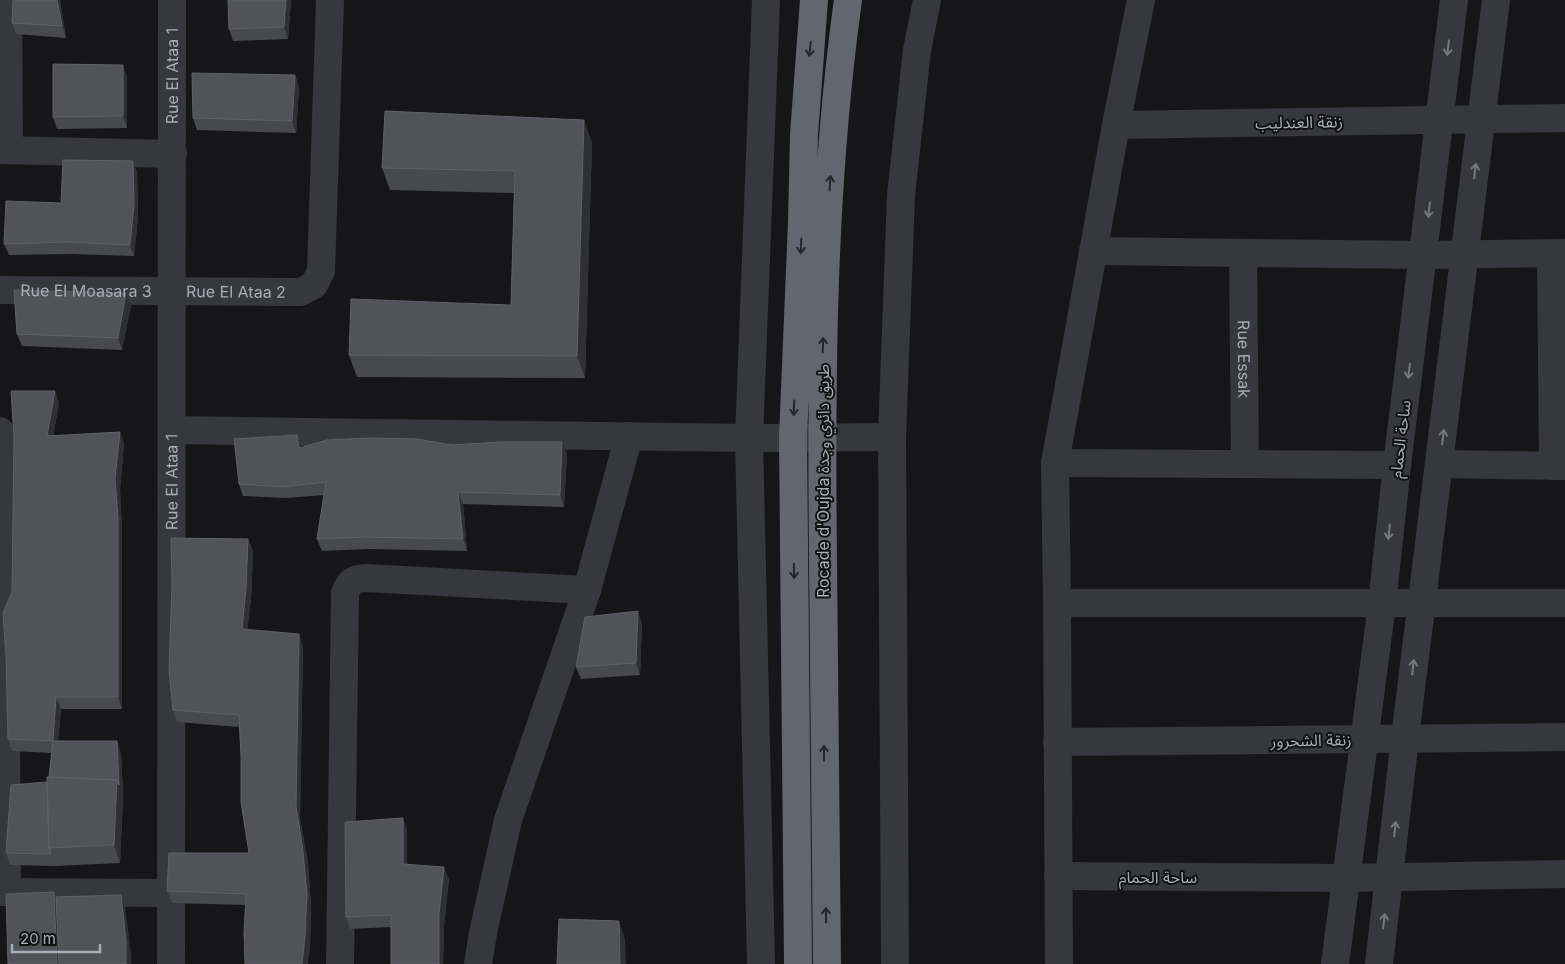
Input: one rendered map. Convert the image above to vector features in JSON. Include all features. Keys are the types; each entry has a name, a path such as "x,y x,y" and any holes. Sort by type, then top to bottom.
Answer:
{"highway":[{"name":"Rocade d'Oujda طريق دائري وجدة","path":"798,964 793,437 804,135 814,0"},
{"name":"Rocade d'Oujda طريق دائري وجدة","path":"827,964 822,437 823,358 832,135 839,63 848,0"}],"street":[{"path":"8,0 4,150 173,154"},
{"name":"Rue El Ataa 1","path":"171,964 172,0"},
{"name":"Rue El Ataa 2","path":"172,291 301,292 314,285 321,271 330,0"},
{"path":"761,964 749,438 766,0"},
{"path":"895,964 892,437 901,195 917,50 926,0"},
{"path":"1059,964 1055,463 1116,125 1141,0"},
{"name":"ساحة الحمام","path":"1336,964 1363,739 1382,604 1397,465 1454,0"},
{"path":"1379,964 1404,738 1440,464 1496,0"},
{"name":"زنقة العندليب","path":"1116,125 1565,118"},
{"path":"1093,251 1424,255 1558,253 1559,466 1440,464"},
{"name":"Rue Essak","path":"1243,254 1245,464"},
{"name":"Rue El Moasara 3","path":"0,290 172,291"},
{"path":"172,430 749,438 892,437"},
{"path":"0,431 4,438 3,891 171,893"},
{"path":"478,964 508,820 587,590 629,436"},
{"path":"1055,463 1397,465"},
{"path":"340,964 345,593 349,584 357,578 366,578 587,590"},
{"path":"1057,603 1565,603"},
{"name":"زنقة الشحرور","path":"1057,742 1565,737"},
{"name":"ساحة الحمام","path":"1058,876 1346,878 1565,874"}],"building":[{"path":"13,0 57,0 62,26 12,23"},
{"path":"228,0 286,0 284,27 229,29"},
{"path":"53,64 123,65 123,116 53,117"},
{"path":"192,73 295,75 292,121 193,118"},
{"path":"385,111 584,120 577,356 349,355 351,299 511,305 515,171 382,168"},
{"path":"63,160 133,161 134,204 130,245 68,242 4,244 6,201 61,203"},
{"path":"14,290 126,293 118,338 17,334"},
{"path":"11,391 55,391 47,436 120,432 115,478 118,519 118,697 56,697 53,741 8,739 3,613 12,592 14,437"},
{"path":"297,435 299,448 327,440 369,438 417,439 452,445 500,442 562,442 560,495 458,492 463,539 365,537 317,539 326,482 282,487 239,484 234,439"},
{"path":"171,538 248,539 242,629 299,634 296,806 307,894 302,964 245,964 246,894 167,891 169,853 249,853 241,802 239,715 173,710 169,671 172,585"},
{"path":"638,611 636,663 576,667 585,617"},
{"path":"53,741 117,741 119,785 117,780 49,777"},
{"path":"47,777 117,780 114,845 49,848"},
{"path":"47,782 49,848 51,854 6,853 11,785"},
{"path":"403,818 403,864 444,867 439,913 439,964 391,964 391,915 346,917 345,822"},
{"path":"54,892 57,964 8,964 6,894"},
{"path":"121,895 126,941 126,964 59,964 56,897"},
{"path":"559,919 619,921 620,964 557,964"}]}
